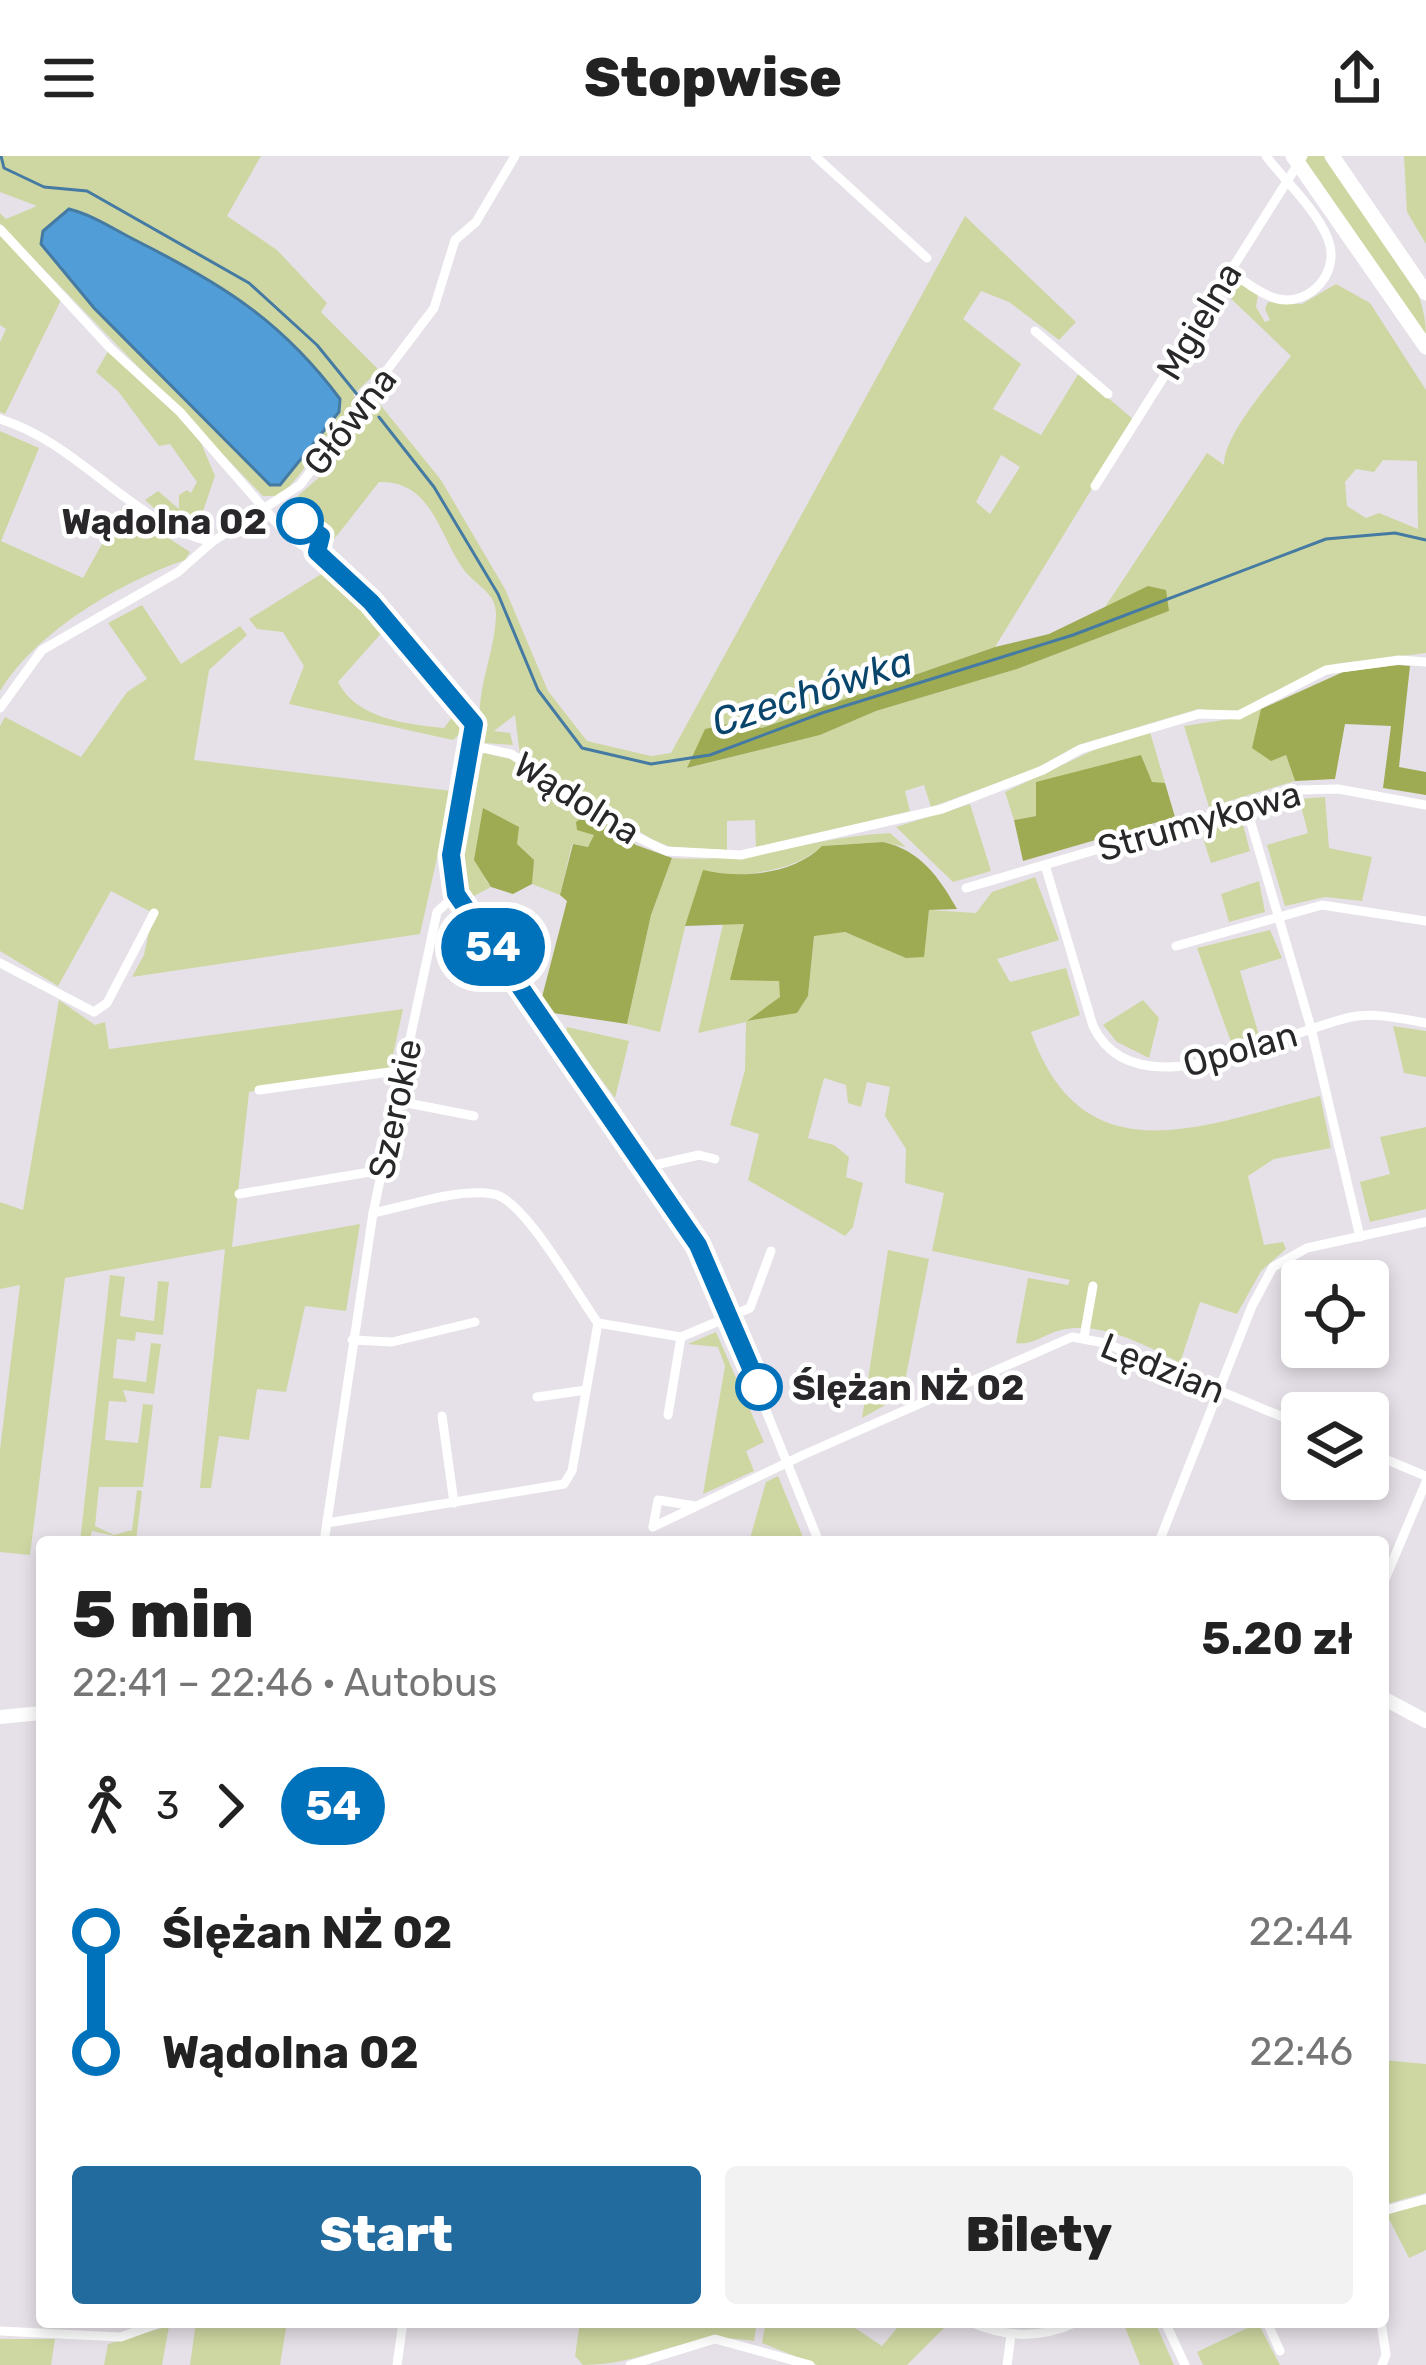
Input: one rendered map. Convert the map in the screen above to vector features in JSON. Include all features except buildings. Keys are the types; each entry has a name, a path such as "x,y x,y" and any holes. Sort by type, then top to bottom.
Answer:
{"main road":[{"path":"1293,156 1426,346"},
{"path":"1332,156 1426,293"},
{"path":"1389,1701 1426,1721"},
{"path":"0,1717 36,1714"}],"street":[{"name":"Główna","path":"0,708 42,650 178,572 212,542 266,512 300,485 434,308 455,240 476,222 515,156"},
{"path":"815,156 927,258"},
{"path":"1229,269 1266,294 1289,300 1314,290 1327,275 1328,239 1266,156"},
{"name":"Mgielna","path":"1095,486 1303,156"},
{"name":"Wądolna","path":"0,229 110,348 180,412 289,537 330,559 371,602 474,724 474,746 512,754 628,832 666,851 741,855 942,809 1043,770 1081,749 1199,714 1239,715 1326,670 1400,660 1426,662"},
{"path":"1035,331 1108,394"},
{"path":"0,418 68,449 168,529 212,542"},
{"name":"Szerokie","path":"325,1536 373,1213 437,912 456,894 451,855 474,746"},
{"name":"Strumykowa","path":"966,888 1246,806 1326,788 1426,805"},
{"path":"1246,806 1311,1028 1360,1237"},
{"name":"Opolan","path":"1045,865 1096,1032 1129,1064 1168,1070 1363,1016 1426,1023"},
{"path":"456,894 698,1245 817,1536"},
{"path":"1176,946 1329,905 1426,921"},
{"path":"0,963 94,1012 107,1003 154,913"},
{"path":"259,1090 404,1070"},
{"path":"397,1101 474,1116"},
{"path":"646,1167 699,1155 715,1159"},
{"path":"239,1193 382,1170"},
{"path":"327,1523 564,1484 572,1471 598,1323 523,1215 502,1196 477,1194 373,1213"},
{"path":"1161,1536 1252,1306 1273,1267 1307,1248 1426,1222"},
{"path":"598,1323 681,1337 731,1318 753,1304 771,1251"},
{"path":"1084,1337 1093,1286"},
{"path":"352,1340 392,1342 475,1322"},
{"path":"668,1415 681,1337"},
{"name":"Lędzian","path":"695,1506 658,1500 653,1527 1058,1340 1084,1337 1281,1416"},
{"path":"537,1397 586,1390"},
{"path":"442,1416 454,1502"},
{"path":"1389,1462 1426,1479 1389,1569"},
{"path":"1389,2209 1426,2199"},
{"path":"0,2331 121,2337 146,2328"},
{"path":"397,2365 402,2328"},
{"path":"989,2328 1011,2335 1064,2328"},
{"path":"1168,2328 1185,2365"},
{"path":"1270,2328 1280,2351"},
{"path":"1382,2328 1386,2355 1382,2365"},
{"path":"1007,2365 1011,2335"},
{"path":"630,2365 715,2339 809,2365"}],"green space":[{"path":"0,156 261,156 227,216 277,250 327,303 321,312 379,370 353,395 358,401 282,496 263,496 0,224 0,213 6,219 37,206 0,192"},
{"path":"1302,156 1325,156 1389,240 1415,287 1426,335"},
{"path":"1404,156 1426,156 1426,244 1407,212"},
{"path":"965,216 1076,322 1059,340 1009,302 981,291 963,319 1021,364 993,409 1041,435 1079,373 1134,420 995,647 762,728 733,723 688,768 820,735 876,711 1017,669 1169,611 1148,586 1101,613 1207,453 1224,465 1240,423 1291,356 1223,291 1236,280 1258,295 1256,307 1265,322 1270,320 1265,309 1268,302 1302,304 1336,284 1370,303 1426,390 1426,653 1334,664 1233,713 1198,709 1078,745 1033,770 931,807 924,785 905,791 910,811 756,849 755,820 727,821 727,850 671,847 653,840 520,756 515,715 494,731 510,733 513,745 484,743 481,694 495,631 495,606 464,570 432,512 411,490 379,482 328,547 320,523 283,509 325,472 378,402 441,480 505,589 548,691 587,741 651,756 671,753","holes":["1001,455 1020,467 990,514 976,502","1383,460 1417,461 1418,529 1379,513 1366,518 1347,506 1345,482 1356,469 1374,472"]},
{"path":"0,229 63,296 5,414 0,412 0,342 6,329 0,325"},
{"path":"110,348 195,429 215,476 199,523 190,526 195,530 171,523 145,500 158,491 179,509 179,495 187,490 191,493 197,482 170,444 159,446 118,391 96,372"},
{"path":"0,431 39,448 1,541 83,578 122,508 190,552 185,560 107,596 57,629 0,691"},
{"path":"331,568 386,628 338,682 346,694 370,712 414,724 444,728 456,712 462,732 453,740 289,704 304,666 283,632 257,629 249,619"},
{"path":"1148,586 1166,590 1169,611 1017,669 876,711 820,735 687,768 705,729 733,723 762,728 995,647 1049,634"},
{"path":"142,605 181,664 240,626 247,635 209,670 194,760 452,791 420,934 132,977 144,955 153,913 111,891 58,986 0,951 0,726 5,717 81,757 127,692 147,679 108,623"},
{"path":"1410,666 1399,767 1426,772 1426,795 1383,788 1391,726 1345,724 1335,779 1295,781 1286,755 1271,761 1252,748 1261,709 1343,672"},
{"path":"1261,709 1261,721 1286,755 1295,781 1209,807 1184,726 1243,717"},
{"path":"1150,732 1165,783 1152,783 1141,755 1036,816 1014,820 1005,792 1094,750"},
{"path":"484,753 510,759 591,811 595,834 588,847 572,844 560,895 532,884 533,860 485,879 491,887 470,898 461,868 463,825"},
{"path":"1141,755 1152,782 1165,783 1175,817 1023,861 1014,820 1036,816 1036,782"},
{"path":"1325,797 1329,848 1372,857 1362,901 1325,897 1285,906 1267,845 1308,833 1299,799"},
{"path":"970,804 991,871 953,882 896,827"},
{"path":"483,808 519,827 517,844 534,860 532,884 513,894 491,887 474,860"},
{"path":"591,811 636,845 672,858 651,915 627,1024 553,1013 542,997 567,901 560,895 573,844 588,847 594,835 577,830 576,822"},
{"path":"1242,821 1250,851 1211,863 1201,832"},
{"path":"890,833 906,847 883,842 822,846 790,865 728,876 686,923 660,1032 627,1024 651,915 672,858 757,854"},
{"path":"883,842 908,851 927,866 957,909 929,910 924,957 906,958 845,932 814,936 808,996 797,1013 747,1021 780,997 779,981 730,980 744,924 685,926 703,870 766,872 796,863 822,846"},
{"path":"1035,877 1059,940 997,959 1010,982 1066,968 1080,1015 1031,1032 1054,1079 1082,1109 1115,1125 1152,1130 1234,1119 1320,1096 1331,1148 1274,1159 1248,1176 1264,1245 1283,1242 1286,1249 1261,1271 1237,1314 1200,1302 1180,1363 1123,1336 1092,1329 1061,1330 1016,1343 1028,1278 1068,1285 1070,1280 932,1251 944,1193 905,1183 906,1149 885,1116 890,1087 867,1082 861,1107 848,1103 846,1085 824,1078 808,1138 834,1145 849,1157 846,1177 863,1183 853,1227 845,1236 748,1180 759,1134 730,1125 745,1070 746,1022 698,1033 723,924 744,924 779,981 781,997 749,1021 797,1012 808,996 814,935 845,932 906,957 923,957 929,910 976,913 992,892"},
{"path":"1259,881 1265,912 1229,922 1221,894"},
{"path":"1270,930 1282,958 1240,971 1259,1035 1231,1042 1197,948"},
{"path":"59,1000 95,1025 105,1022 109,1049 403,1009 390,1069 249,1092 232,1247 360,1224 346,1311 305,1306 286,1392 257,1389 249,1440 219,1436 211,1488 200,1488 225,1249 65,1278 30,1555 0,1552 0,1450 20,1285 0,1289 0,1202 23,1210"},
{"path":"1143,1000 1159,1018 1149,1058 1117,1042 1103,1025"},
{"path":"1393,1026 1426,1031 1426,1077 1404,1073"},
{"path":"567,1027 629,1041 615,1098 566,1032"},
{"path":"1426,1127 1426,1209 1370,1222 1360,1182 1390,1174 1380,1137"},
{"path":"888,1250 929,1259 906,1376 912,1390 862,1418"},
{"path":"110,1275 125,1277 120,1316 154,1321 158,1281 169,1282 163,1335 136,1332 135,1341 117,1339 113,1378 146,1382 151,1343 161,1344 154,1394 123,1390 127,1402 109,1401 105,1440 138,1443 143,1404 153,1405 143,1487 99,1487 95,1526 114,1535 132,1530 137,1490 142,1491 137,1536 114,1536 92,1531 91,1536 81,1536"},
{"path":"716,1332 764,1442 746,1451 754,1471 703,1494 725,1366 718,1347 688,1344"},
{"path":"778,1476 803,1536 751,1536 766,1482"},
{"path":"1389,2061 1426,2064 1426,2193 1389,2203"},
{"path":"1426,2205 1426,2250 1409,2258 1389,2214"},
{"path":"169,2328 162,2365 104,2365 108,2344"},
{"path":"195,2328 286,2328 280,2365 190,2365"},
{"path":"579,2328 756,2328 754,2341 706,2340 607,2364 583,2365 575,2356"},
{"path":"765,2328 855,2328 882,2346 897,2328 944,2328 907,2365 817,2365 762,2343"},
{"path":"1125,2328 1158,2328 1174,2365 1140,2365"},
{"path":"1247,2328 1261,2328 1280,2365 1203,2365 1197,2352"},
{"path":"0,2339 55,2339 51,2365 0,2365"}],"water":[{"path":"69,209 168,257 249,307 296,347 340,399 339,412 280,485 270,485 94,308 41,244 43,231"}],"waterway":[{"name":"Czechówka","path":"1,156 4,168 44,187 87,191 249,283 317,345 360,398"},
{"name":"Czechówka","path":"379,417 434,487 498,594 538,690 582,748 651,764 710,755 822,713 1073,635 1326,539 1395,533 1426,540"}],"bus line":[{"name":"54","path":"300,521 321,536 317,552 343,571 474,724 474,746 451,855 456,894 698,1245 759,1387"}],"place":[{"name":"Wądolna 02","path":"300,521"},
{"name":"Ślężan NŻ 02","path":"759,1387"}]}
